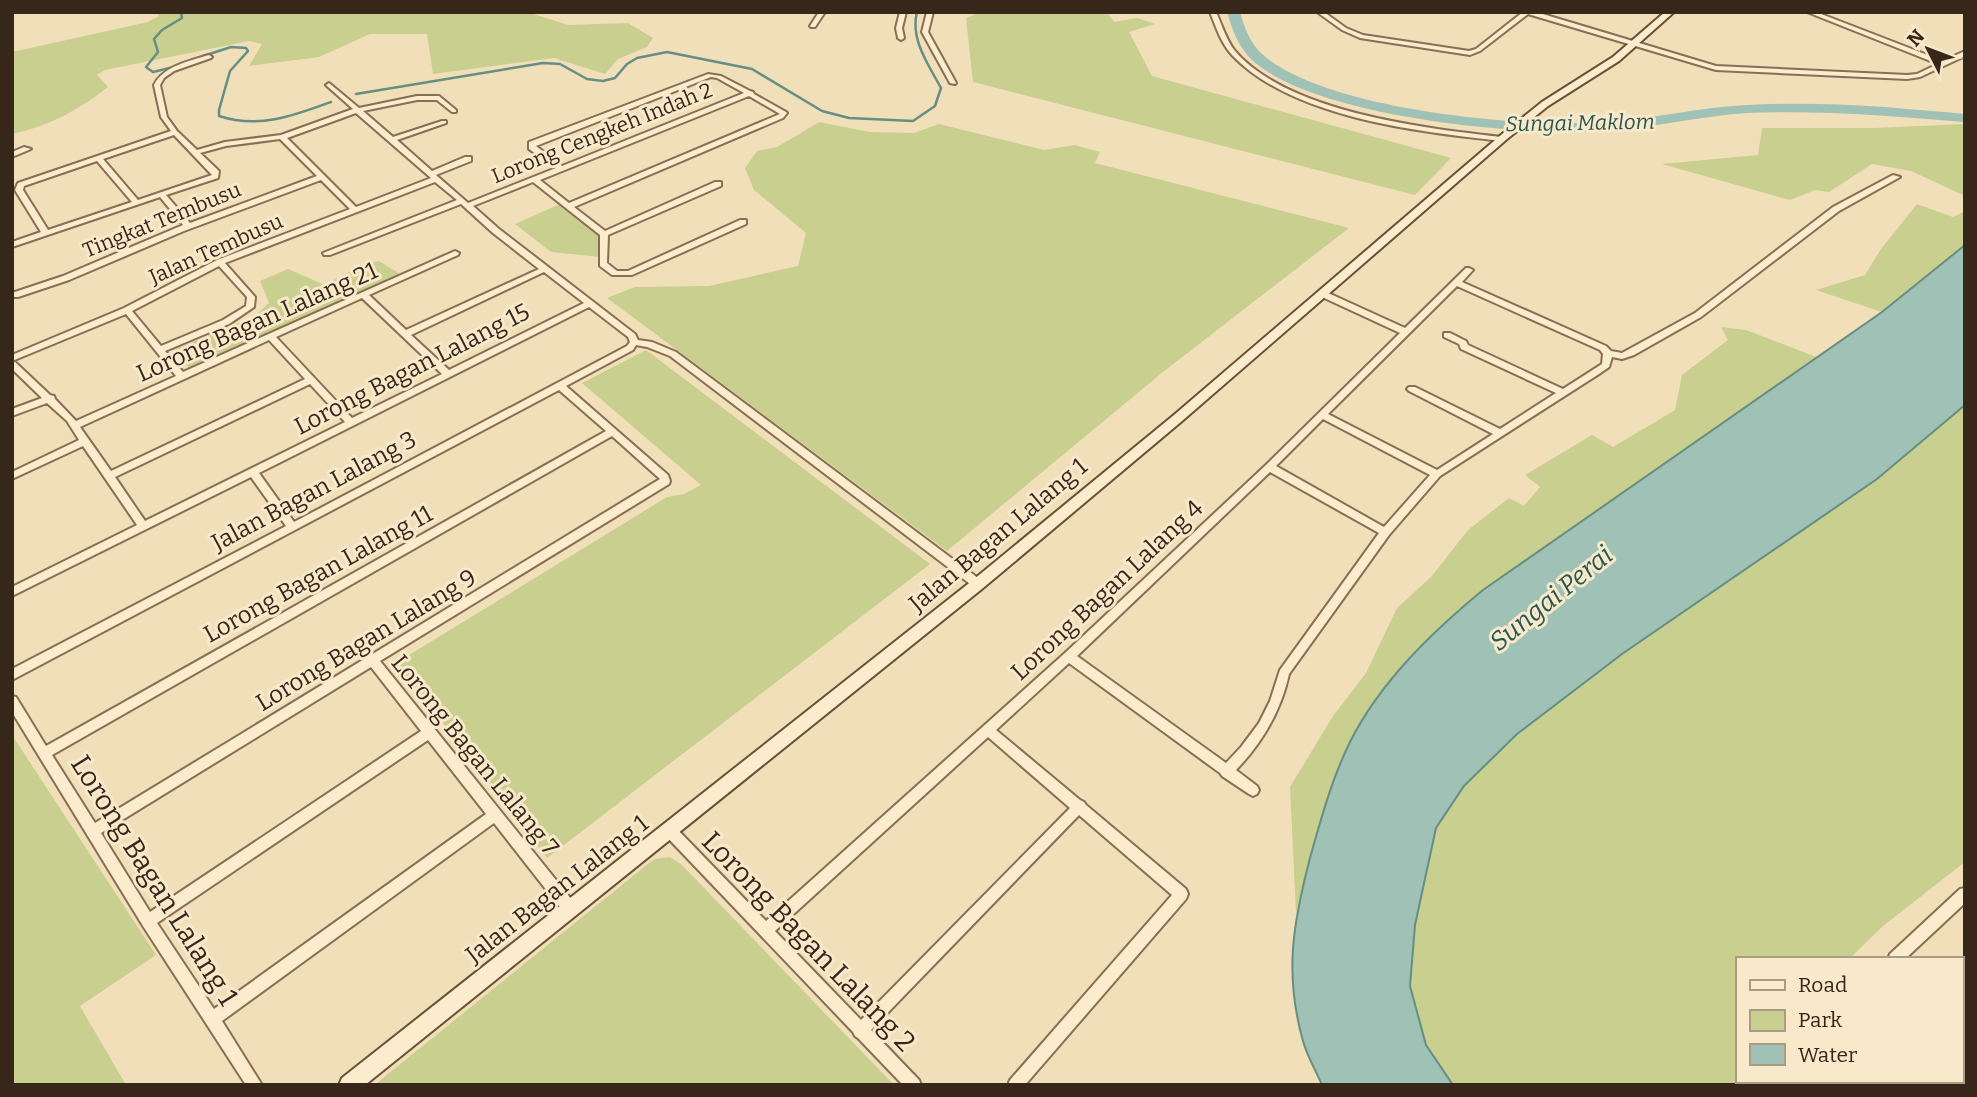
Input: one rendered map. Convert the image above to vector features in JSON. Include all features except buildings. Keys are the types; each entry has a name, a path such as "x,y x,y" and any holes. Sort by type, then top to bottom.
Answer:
{"main road":[{"name":"Jalan Bagan Lalang 1","path":"349,1085 978,584 1526,119 1634,44 1670,12"}],"street":[{"path":"813,26 822,12"},
{"path":"901,38 899,28 903,12"},
{"path":"930,12 925,32 953,83"},
{"path":"1213,12 1219,30 1234,53 1250,68 1284,88 1320,104 1368,118 1503,138"},
{"path":"1320,12 1344,29 1362,37 1470,52 1478,50 1528,12 1727,70 1907,78 1918,76 1965,52"},
{"path":"1810,12 1942,63"},
{"path":"12,245 215,176 216,173 175,132 164,117 157,85 161,77 172,70 209,57"},
{"path":"561,168 533,147 533,144 714,75 785,113 569,206"},
{"path":"329,85 464,203 632,336 634,342 649,344 673,354 978,584"},
{"name":"Lorong Cengkeh Indah 2","path":"327,253 534,180 751,93"},
{"path":"197,152 225,144 282,137 357,110 417,98 439,98 454,111"},
{"path":"391,140 444,122"},
{"path":"46,234 19,190 26,181 175,132"},
{"path":"282,137 354,209"},
{"path":"12,155 27,149"},
{"path":"98,158 135,200"},
{"name":"Jalan Tembusu","path":"12,358 127,310 220,262 434,176 468,159"},
{"name":"Tingkat Tembusu","path":"15,295 66,278 188,226 321,177"},
{"path":"1457,283 1603,348 1608,353 1622,356 1698,315 1779,255 1819,221 1896,177"},
{"path":"534,180 604,234"},
{"path":"604,234 718,184"},
{"path":"162,195 188,226"},
{"path":"604,234 603,264 615,273 629,273 743,222"},
{"name":"Lorong Bagan Lalang 21","path":"75,425 455,253"},
{"path":"160,350 236,317 250,307 251,297 220,262"},
{"path":"405,334 545,269"},
{"name":"Lorong Bagan Lalang 4","path":"765,931 1069,656 1269,467 1469,270"},
{"path":"1323,294 1405,332"},
{"path":"364,295 448,374"},
{"name":"Lorong Bagan Lalang 15","path":"12,592 589,304"},
{"path":"127,310 181,377"},
{"path":"1447,335 1463,343 1464,347 1564,393"},
{"path":"271,337 351,423"},
{"name":"Jalan Bagan Lalang 3","path":"12,675 560,386 630,348 634,342"},
{"path":"1226,772 1241,757 1268,718 1282,688 1284,673 1385,532 1437,474 1606,365 1608,353"},
{"path":"12,364 51,398 75,425 143,526"},
{"path":"109,476 311,380"},
{"path":"560,386 612,432"},
{"path":"1412,389 1500,433"},
{"path":"12,413 51,398"},
{"path":"1322,415 1437,474"},
{"name":"Lorong Bagan Lalang 9","path":"93,831 660,485 665,477 612,432"},
{"name":"Lorong Bagan Lalang 11","path":"46,752 612,432"},
{"path":"12,476 85,441"},
{"path":"1269,467 1385,532"},
{"path":"254,472 292,527"},
{"path":"1069,656 1253,790"},
{"name":"Lorong Bagan Lalang 7","path":"372,660 571,910"},
{"name":"Lorong Bagan Lalang 1","path":"12,701 46,752 148,921 255,1085"},
{"path":"988,730 1181,894 1015,1085"},
{"path":"148,921 430,732"},
{"path":"859,1031 1080,806"},
{"path":"213,1019 496,814"},
{"name":"Lorong Bagan Lalang 2","path":"670,831 859,1031 914,1085"},
{"path":"1897,957 1965,894"}],"green space":[{"path":"156,12 527,12 568,25 628,23 653,38 647,47 618,59 605,74 554,58 433,74 427,34 370,34 319,57 249,66 262,44 249,41 105,70 97,75 108,87 97,95 51,122 12,134 12,52 148,22 159,16"},
{"path":"980,12 1107,12 1114,22 1137,18 1155,24 1129,32 1152,76 1451,158 1415,195 973,82 966,18"},
{"path":"819,122 870,132 914,133 939,124 1044,150 1074,145 1100,152 1095,163 1349,228 1163,372 947,551 607,298 635,287 709,286 798,266 806,233 754,190 745,168 757,151 777,147"},
{"path":"1965,124 1965,196 1911,171 1872,164 1829,192 1815,190 1790,200 1662,164 1758,155 1762,128 1874,128"},
{"path":"560,204 601,235 600,257 551,252 515,224"},
{"path":"1917,204 1953,217 1965,211 1965,245 1882,312 1816,290 1865,275 1881,249"},
{"path":"379,261 400,274 189,368 173,350 255,316 269,303 260,281 288,269 325,285 362,265"},
{"path":"1721,327 1746,330 1816,357 1483,590 1408,661 1360,723 1340,764 1325,806 1296,913 1290,787 1333,716 1366,673 1397,608 1431,577 1468,530 1509,498 1524,506 1540,487 1525,475 1592,435 1613,447 1675,410 1682,375 1728,340"},
{"path":"646,350 930,564 547,858 396,663 667,497 684,494 701,485 582,383"},
{"path":"1965,405 1965,862 1883,926 1851,957 1736,957 1736,1083 1747,1083 1746,1085 1453,1085 1426,1045 1410,986 1415,925 1436,828 1464,786 1517,734 1622,654 1877,479"},
{"path":"12,735 156,955 80,1006 126,1085 12,1085"},
{"path":"670,857 682,865 894,1085 379,1085 378,1082 654,859"}],"water":[{"name":"Sungai Perai","path":"1965,245 1965,405 1877,479 1622,654 1517,734 1464,786 1436,828 1415,925 1410,986 1426,1045 1453,1085 1322,1085 1305,1047 1297,1017 1292,971 1295,927 1310,858 1332,784 1350,742 1376,699 1426,641 1483,590 1882,312"}],"waterway":[{"path":"178,66 153,72 146,67 158,52 154,39 162,30 182,18 181,12"},
{"path":"356,94 543,63 560,64 587,79 603,81 615,78 627,64 637,58 667,52 752,69 822,111 849,118 913,121 935,106 941,88 918,42 915,22 917,12"},
{"name":"Sungai Maklom","path":"1233,12 1249,49 1281,74 1320,90 1428,116 1533,128 1603,127 1720,111 1775,108 1857,110 1965,118"},
{"path":"191,60 231,47 246,48 248,51 230,71 219,116 234,120 262,121 289,116 331,102"}]}
